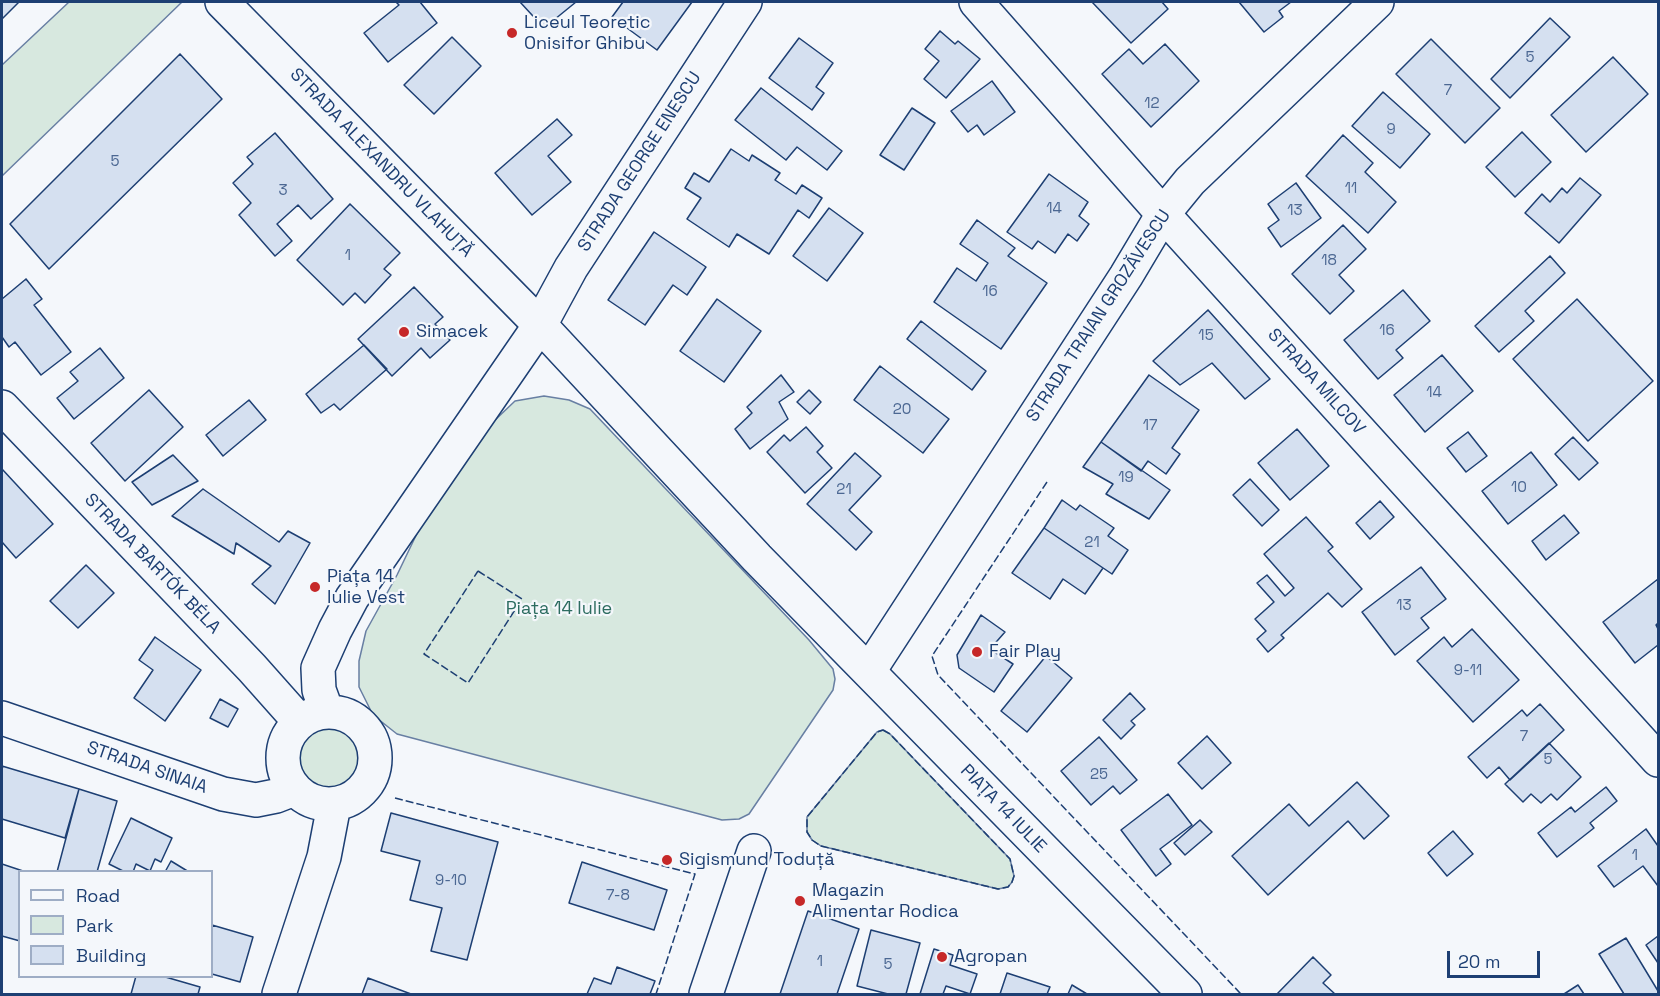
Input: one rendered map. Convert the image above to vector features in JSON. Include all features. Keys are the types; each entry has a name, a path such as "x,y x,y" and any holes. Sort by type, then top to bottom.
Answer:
{"street":[{"name":"STRADA ALEXANDRU VLAHUȚĂ","path":"222,2 540,325"},
{"name":"STRADA GEORGE ENESCU","path":"540,325 571,268 745,2"},
{"name":"STRADA MILCOV","path":"976,2 1163,214 1659,760"},
{"name":"STRADA TRAIAN GROZĂVESCU","path":"869,671 1113,296 1163,214 1190,181 1377,2"},
{"name":"PIAȚA 14 IULIE","path":"540,325 757,558 1185,994"},
{"path":"314,717 319,690 318,668 352,598 540,325"},
{"name":"STRADA BARTÓK BÉLA","path":"2,407 252,668 314,717"},
{"path":"341,713 354,719 366,729 373,741 376,755 374,769 365,788 348,801 334,805 305,798 294,789 286,776 283,762 290,733 314,717 341,713"},
{"name":"STRADA SINAIA","path":"2,718 224,794 256,800 294,789"},
{"path":"279,994 319,873 334,805"},
{"path":"706,994 754,851"}],"green space":[{"path":"69,2 182,2 2,176 2,65"},
{"name":"Piața 14 Iulie","path":"544,396 569,400 590,409 809,640 833,669 835,679 833,690 749,814 739,819 722,820 397,734 373,715 359,687 359,661 366,631 422,523 472,442 515,401"},
{"path":"330,721 344,724 356,732 364,744 367,758 364,772 356,784 344,792 330,795 316,792 304,784 296,772 293,758 296,744 304,732 316,724"},
{"path":"883,730 890,734 1010,859 1014,876 1008,887 998,889 821,846 812,840 807,832 807,817 877,732"}],"building":[{"path":"2,2 19,2 2,19"},
{"path":"396,2 420,2 437,23 388,62 364,33 399,5"},
{"path":"520,2 576,2 544,28"},
{"path":"623,2 692,2 657,50 612,17"},
{"path":"1092,2 1162,2 1168,9 1131,43"},
{"path":"1239,2 1291,2 1279,11 1283,17 1264,32"},
{"path":"1550,18 1570,37 1510,98 1491,79"},
{"path":"940,31 955,44 958,41 980,59 946,98 924,79 939,61 925,49"},
{"path":"452,37 481,66 434,114 404,85"},
{"path":"799,38 833,63 816,87 824,93 812,110 769,78"},
{"path":"1431,39 1500,108 1465,143 1396,74"},
{"path":"1165,44 1199,81 1151,127 1102,74 1129,49 1143,64"},
{"path":"180,54 222,99 49,269 10,224"},
{"path":"1613,57 1648,94 1586,152 1551,115"},
{"path":"992,81 1015,112 984,135 977,125 968,132 951,111"},
{"path":"761,88 842,151 827,170 797,147 786,160 735,120"},
{"path":"1383,92 1430,134 1400,168 1352,126"},
{"path":"912,108 935,123 904,170 880,155"},
{"path":"557,119 572,135 548,156 571,182 532,215 495,173"},
{"path":"1522,132 1551,162 1515,197 1486,167"},
{"path":"275,133 333,199 311,219 298,205 277,224 292,241 275,256 239,215 251,203 233,183 253,164 247,157"},
{"path":"1343,135 1373,163 1365,172 1396,202 1368,233 1306,176"},
{"path":"731,149 749,161 752,155 780,173 775,180 796,194 802,185 822,198 809,218 798,210 769,254 737,234 729,247 687,219 701,198 685,188 694,173 709,182"},
{"path":"1049,174 1088,202 1079,216 1089,224 1077,241 1068,234 1055,253 1038,241 1032,249 1007,232"},
{"path":"1580,178 1601,195 1559,243 1525,213 1542,194 1550,202 1562,188 1567,193"},
{"path":"1296,183 1321,218 1281,247 1268,228 1279,220 1268,204"},
{"path":"350,204 400,253 384,269 391,275 365,303 355,293 343,305 297,260"},
{"path":"829,208 863,233 827,281 793,256"},
{"path":"977,220 1015,248 1008,256 1047,283 1001,349 934,302 957,268 976,281 988,263 960,244"},
{"path":"1343,225 1366,249 1339,275 1354,291 1330,314 1292,274"},
{"path":"654,232 706,267 687,295 673,285 645,325 608,300"},
{"path":"1550,256 1565,273 1525,311 1534,321 1499,352 1475,326"},
{"path":"26,279 42,299 34,305 71,352 41,375 15,342 9,347 2,337 2,299"},
{"name":"Simacek","path":"414,287 443,317 435,324 450,340 430,358 421,348 392,376 358,339"},
{"path":"1403,290 1430,321 1396,350 1403,358 1378,379 1344,340"},
{"path":"717,299 761,331 724,382 680,351"},
{"path":"1577,299 1653,381 1588,441 1513,359"},
{"path":"1208,310 1270,379 1245,399 1212,363 1180,385 1153,361"},
{"path":"921,321 986,371 972,390 907,339"},
{"path":"364,345 387,369 340,410 334,404 321,413 306,394"},
{"path":"100,348 124,378 74,419 57,398 78,381 70,372"},
{"path":"1442,355 1473,391 1425,432 1394,395"},
{"path":"880,366 949,419 923,453 854,400"},
{"path":"781,375 794,392 779,402 788,419 750,449 735,429 752,413 747,407"},
{"path":"1149,375 1199,410 1172,448 1180,454 1166,474 1148,461 1141,471 1101,442"},
{"path":"149,390 183,427 125,481 91,443"},
{"path":"809,390 821,402 810,414 797,402"},
{"path":"249,400 266,420 223,456 206,435"},
{"path":"806,427 823,446 817,452 832,468 805,493 767,452 784,435 790,441"},
{"path":"1297,429 1329,466 1290,500 1258,463"},
{"path":"1468,432 1487,456 1466,472 1447,448"},
{"path":"1573,437 1598,463 1579,480 1555,454"},
{"path":"1101,442 1170,490 1149,519 1106,494 1113,484 1083,467"},
{"path":"1531,452 1557,485 1508,524 1482,491"},
{"path":"855,453 881,476 849,510 872,532 856,550 807,504"},
{"path":"173,455 198,481 152,505 132,482"},
{"path":"2,469 53,524 16,558 2,542"},
{"path":"1250,479 1279,510 1262,526 1233,495"},
{"path":"203,489 279,542 288,531 310,543 275,604 252,584 271,566 236,543 234,554 172,516"},
{"path":"1062,500 1076,510 1080,505 1114,528 1108,536 1128,550 1112,574 1044,528"},
{"path":"1380,501 1394,517 1370,539 1356,523"},
{"path":"1564,515 1579,533 1546,560 1532,541"},
{"path":"1306,517 1333,547 1328,551 1362,589 1342,607 1328,593 1281,635 1284,638 1268,652 1257,639 1266,631 1255,619 1274,602 1257,583 1267,575 1285,596 1294,588 1264,554"},
{"path":"1044,528 1103,568 1085,594 1063,579 1050,599 1012,573"},
{"path":"86,565 114,593 78,628 50,601"},
{"path":"1421,567 1446,599 1421,618 1429,628 1395,655 1362,612"},
{"path":"1658,579 1658,623 1656,625 1658,645 1635,663 1603,622"},
{"name":"Fair Play","path":"981,615 1005,632 990,649 1013,664 994,692 959,668 957,655"},
{"path":"1472,629 1519,680 1473,722 1417,661 1444,637 1452,647"},
{"path":"155,637 201,670 165,721 134,698 153,670 139,660"},
{"path":"1046,656 1072,678 1027,732 1001,711"},
{"path":"1130,693 1145,709 1131,721 1135,725 1121,739 1103,720"},
{"path":"220,699 238,709 228,727 210,718"},
{"path":"1540,704 1564,730 1510,780 1499,767 1487,778 1468,757 1522,710 1527,716"},
{"path":"1207,736 1231,763 1202,789 1178,763"},
{"path":"1099,737 1137,780 1120,794 1113,786 1091,805 1061,771"},
{"path":"1549,743 1581,777 1557,800 1551,794 1541,803 1531,794 1523,802 1505,784"},
{"path":"2,766 79,789 65,838 2,819"},
{"path":"1357,782 1389,816 1364,839 1348,821 1268,895 1232,856 1289,804 1309,826"},
{"path":"1606,787 1617,801 1590,823 1594,828 1557,857 1538,833 1571,807 1575,812"},
{"path":"79,789 117,801 98,870 58,870"},
{"path":"1168,794 1192,825 1160,849 1171,864 1156,876 1121,830"},
{"path":"391,813 498,842 467,960 431,951 442,908 410,900 420,861 381,851"},
{"path":"131,818 172,838 161,862 155,859 150,870 136,864 134,870 121,870 109,864"},
{"path":"1200,820 1212,832 1185,855 1174,843"},
{"path":"1646,829 1658,846 1658,886 1643,866 1614,887 1598,866"},
{"path":"1453,831 1473,854 1447,876 1428,853"},
{"path":"171,861 186,870 166,870"},
{"path":"582,862 667,890 654,930 569,903"},
{"path":"2,864 20,870 18,870 18,940 2,936"},
{"path":"808,911 859,929 837,994 780,994"},
{"path":"213,925 253,937 240,982 213,974"},
{"path":"871,930 920,943 906,994 888,994 857,986"},
{"path":"1658,936 1658,963 1646,945"},
{"path":"1626,938 1658,994 1624,994 1599,954"},
{"path":"934,949 953,955 950,965 977,974 970,994 946,986 943,994 920,994"},
{"path":"1313,957 1331,975 1323,983 1335,994 1277,994"},
{"path":"617,967 655,981 650,994 587,994 594,978 611,984"},
{"path":"1007,973 1050,987 1047,994 1000,994"},
{"path":"135,978 169,978 200,987 198,994 131,994"},
{"path":"368,978 411,994 362,994"},
{"path":"1072,985 1087,994 1068,994"},
{"path":"1578,985 1584,994 1564,994"}],"fence":[{"path":"1047,482 932,656 938,675 1241,994"},
{"path":"478,571 522,599 468,683 424,654 478,571"},
{"path":"883,730 890,734 1010,859 1014,876 1008,887 998,889 821,846 812,840 807,832 807,817 877,732 883,730"},
{"path":"395,798 695,874 656,994"}],"place":[{"name":"Liceul Teoretic Onisifor Ghibu","path":"512,33"},
{"name":"Simacek","path":"404,332"},
{"name":"Piața 14 Iulie Vest","path":"315,587"},
{"name":"Fair Play","path":"977,652"},
{"name":"Sigismund Toduță","path":"667,860"},
{"name":"Magazin Alimentar Rodica","path":"800,901"},
{"name":"Agropan","path":"942,957"}]}
